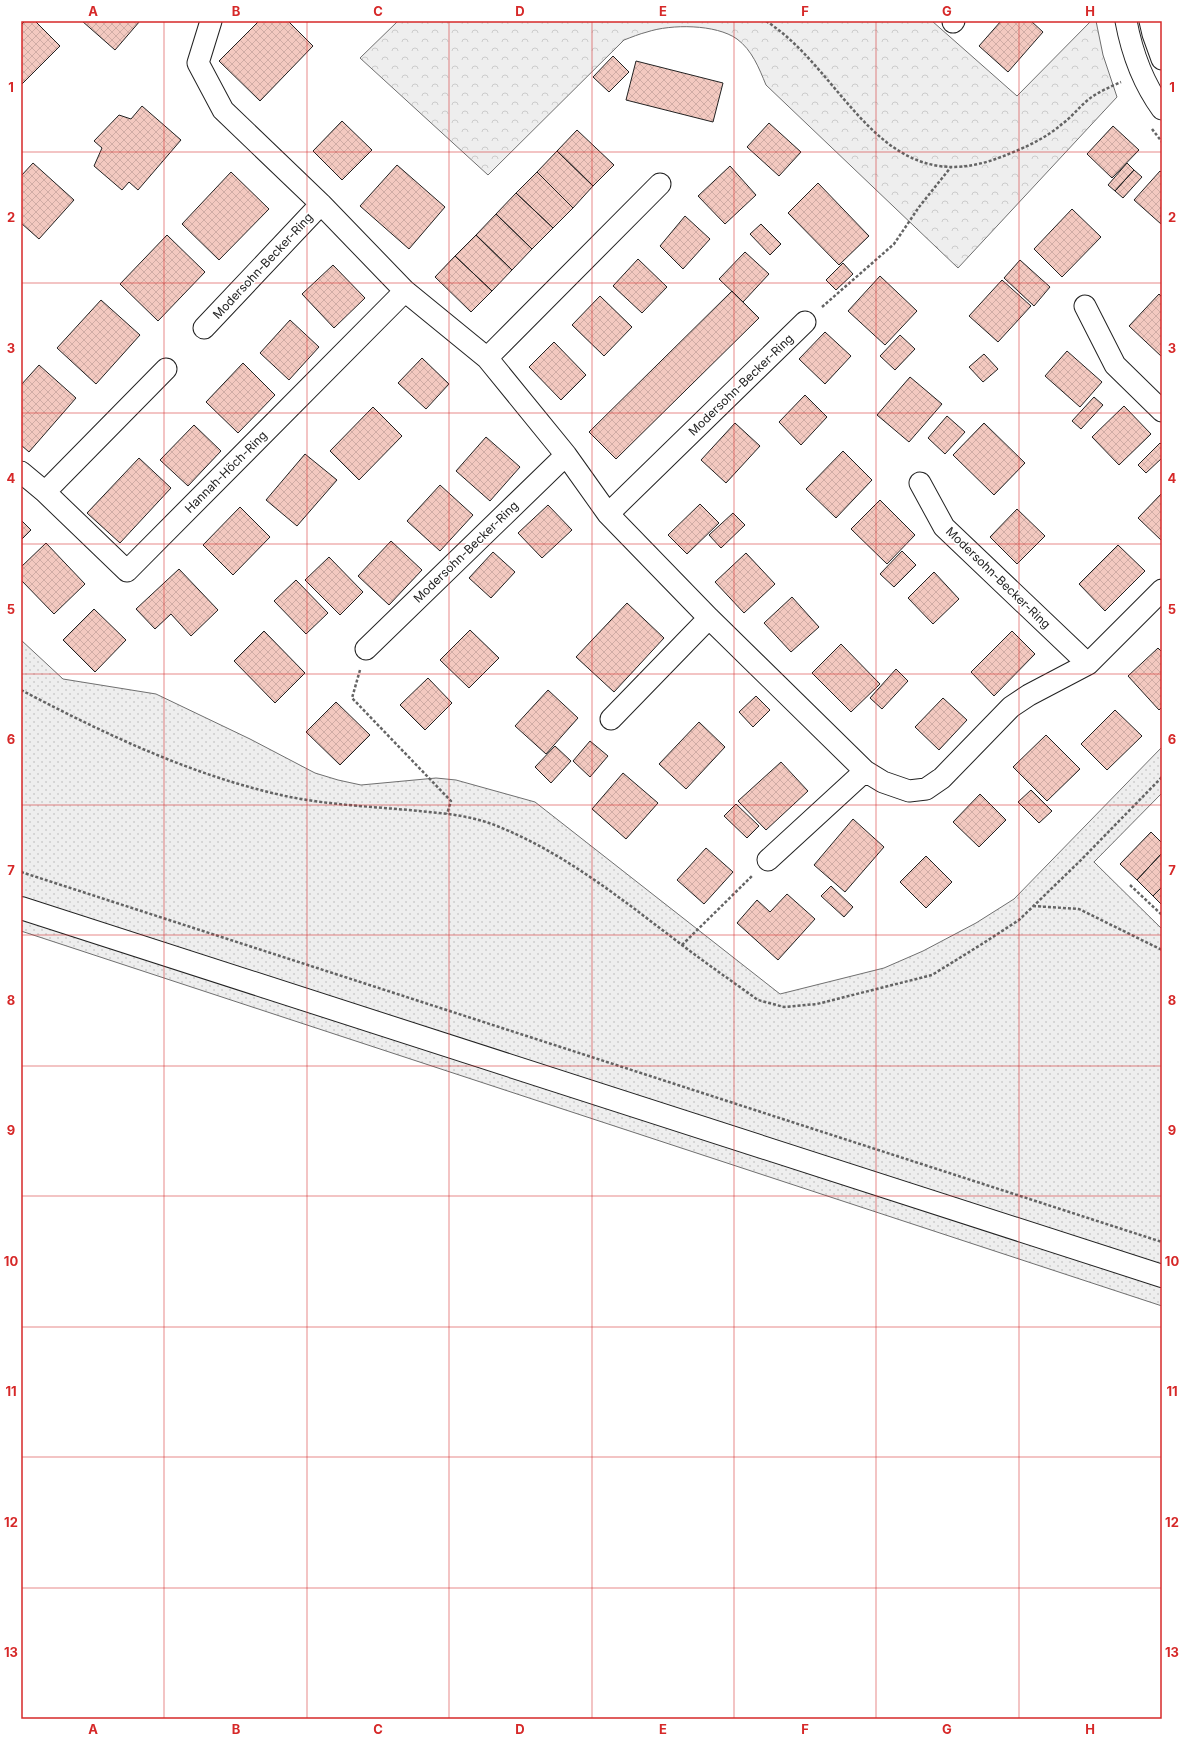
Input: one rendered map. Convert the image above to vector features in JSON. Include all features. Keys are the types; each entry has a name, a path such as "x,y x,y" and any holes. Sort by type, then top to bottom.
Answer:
{"main road":[{"path":"21,908 1162,1276"}],"street":[{"name":"Modersohn-Becker-Ring","path":"211,21 198,63 223,110 322,204 405,292 487,358 566,455 608,514 709,618 865,771 883,782 909,791 926,789 942,778 1010,707 1029,695 1088,664 1162,590"},
{"path":"1126,21 1131,47 1142,74 1162,109"},
{"path":"1150,21 1162,59"},
{"path":"487,358 660,184"},
{"name":"Modersohn-Becker-Ring","path":"204,328 322,204"},
{"name":"Hannah-Höch-Ring","path":"21,472 45,492 127,571 405,292"},
{"path":"1085,306 1115,365 1162,411"},
{"name":"Modersohn-Becker-Ring","path":"608,514 806,322"},
{"path":"45,492 166,369"},
{"name":"Modersohn-Becker-Ring","path":"366,649 566,455"},
{"name":"Modersohn-Becker-Ring","path":"920,483 944,527 1088,664"},
{"path":"611,719 709,618"},
{"path":"768,860 865,771"}],"path":[{"path":"766,21 777,28 797,46 877,136 902,153 927,163 951,167 974,166 988,162 1041,139 1062,125 1088,100 1101,91 1142,74"},
{"path":"806,322 894,244 919,207 951,167"},
{"path":"366,649 352,698 451,801 447,814"},
{"path":"21,690 129,744 192,770 248,787 291,797 337,804 447,814 474,818 496,825 524,838 615,893 682,945 758,1000 784,1007 817,1004 932,975 1019,920 1080,861 1162,777"},
{"path":"682,945 768,860"},
{"path":"21,872 1162,1242"},
{"path":"1130,885 1162,916"},
{"path":"1033,906 1079,909 1162,950"}],"green space":[{"path":"398,21 932,21 1017,96 1091,21 1096,21 1103,55 1117,97 958,268 766,85 761,72 747,48 737,39 728,34 706,28 680,27 657,29 624,40 488,175 360,58"},
{"path":"21,640 63,679 156,694 250,739 315,773 361,785 436,778 456,780 535,802 780,994 884,968 923,951 976,923 1014,899 1162,747 1162,793 1094,862 1162,929 1162,1306 21,931"}],"building":[{"path":"25,21 35,21 60,46 21,85 21,25"},
{"path":"82,21 140,21 115,50"},
{"path":"259,21 288,21 313,46 260,101 219,61"},
{"path":"1001,21 1031,21 1043,32 1008,72 979,46"},
{"path":"613,56 629,72 609,92 593,77"},
{"path":"636,61 723,83 713,122 626,100"},
{"path":"142,106 181,140 138,190 129,182 122,190 94,166 102,148 94,141 119,115 131,119"},
{"path":"342,121 372,150 342,180 313,151"},
{"path":"769,123 801,152 779,176 747,147"},
{"path":"1113,126 1139,150 1112,178 1087,154"},
{"path":"577,130 614,165 593,186 557,151"},
{"path":"557,151 593,186 573,208 537,172"},
{"path":"33,163 74,200 39,239 21,223 21,176"},
{"path":"1127,163 1134,170 1115,191 1108,185"},
{"path":"397,165 445,207 409,249 360,206"},
{"path":"730,166 756,195 725,224 698,196"},
{"path":"1134,170 1142,177 1123,198 1115,191"},
{"path":"1160,171 1162,173 1161,224 1134,200"},
{"path":"231,172 269,209 219,260 182,224"},
{"path":"537,172 573,208 553,228 516,193"},
{"path":"818,183 869,236 839,265 788,213"},
{"path":"516,193 553,228 532,249 496,214"},
{"path":"1072,209 1101,237 1062,277 1034,249"},
{"path":"496,214 532,249 512,270 476,235"},
{"path":"685,216 710,239 683,269 660,246"},
{"path":"761,224 781,244 770,255 750,234"},
{"path":"167,235 205,272 158,321 120,284"},
{"path":"476,235 512,270 492,291 455,256"},
{"path":"745,252 769,274 743,302 719,279"},
{"path":"455,256 492,291 471,312 435,277"},
{"path":"638,259 667,287 642,313 613,286"},
{"path":"1020,260 1050,287 1034,306 1004,278"},
{"path":"843,263 853,274 836,290 826,280"},
{"path":"333,265 365,298 334,328 302,294"},
{"path":"880,276 917,311 885,345 848,311"},
{"path":"1002,280 1031,306 998,342 969,316"},
{"path":"732,291 759,318 616,459 589,432"},
{"path":"1159,294 1162,297 1162,357 1129,326"},
{"path":"600,296 632,327 604,356 572,325"},
{"path":"101,300 140,335 96,384 57,348"},
{"path":"290,320 319,347 289,380 260,353"},
{"path":"825,332 851,356 825,384 799,359"},
{"path":"900,335 915,349 895,370 880,356"},
{"path":"554,342 586,375 561,400 529,367"},
{"path":"1067,351 1102,382 1080,407 1045,376"},
{"path":"984,354 998,369 983,382 969,367"},
{"path":"422,358 449,384 426,409 398,383"},
{"path":"243,363 275,395 238,433 206,402"},
{"path":"39,365 76,398 29,452 21,445 21,385"},
{"path":"910,377 942,404 909,442 877,415"},
{"path":"805,395 827,417 801,445 779,422"},
{"path":"1094,397 1103,405 1081,429 1072,421"},
{"path":"1124,406 1151,434 1119,465 1092,437"},
{"path":"373,407 402,436 359,480 330,451"},
{"path":"947,416 965,432 945,454 928,438"},
{"path":"735,423 760,446 726,483 701,460"},
{"path":"984,423 1025,463 994,495 953,455"},
{"path":"194,425 221,451 188,486 160,460"},
{"path":"486,437 520,467 490,501 456,471"},
{"path":"1160,443 1162,445 1162,458 1146,473 1138,465"},
{"path":"843,451 872,480 836,518 806,489"},
{"path":"305,454 337,480 297,526 266,500"},
{"path":"139,458 171,488 120,543 87,513"},
{"path":"440,485 473,515 440,551 407,521"},
{"path":"1162,493 1162,541 1138,518"},
{"path":"880,500 915,535 887,564 851,529"},
{"path":"700,504 719,523 687,554 668,535"},
{"path":"548,505 572,530 542,558 518,533"},
{"path":"240,507 270,537 233,575 203,545"},
{"path":"1017,509 1045,536 1017,564 990,537"},
{"path":"733,513 745,525 721,548 709,535"},
{"path":"21,520 31,530 21,540"},
{"path":"391,541 422,570 389,605 358,576"},
{"path":"46,543 85,584 54,614 21,580 21,567"},
{"path":"1118,545 1145,571 1105,611 1079,584"},
{"path":"902,551 916,565 894,587 880,574"},
{"path":"493,552 515,572 491,598 469,578"},
{"path":"746,553 775,584 744,613 715,582"},
{"path":"329,557 363,592 340,615 305,580"},
{"path":"179,569 218,610 191,636 171,614 155,629 136,609"},
{"path":"934,572 959,599 933,624 908,598"},
{"path":"296,580 328,613 306,634 274,601"},
{"path":"792,597 819,627 791,652 764,623"},
{"path":"627,603 664,638 614,692 576,657"},
{"path":"94,609 126,640 95,672 63,640"},
{"path":"470,630 499,658 469,688 440,660"},
{"path":"264,631 305,673 275,703 234,661"},
{"path":"1012,631 1035,654 994,696 971,672"},
{"path":"841,644 880,684 851,712 812,673"},
{"path":"1158,648 1162,652 1162,707 1159,710 1128,676"},
{"path":"896,669 908,681 882,709 870,698"},
{"path":"428,678 452,703 425,730 400,705"},
{"path":"548,690 578,718 546,754 515,726"},
{"path":"756,696 770,710 753,727 739,712"},
{"path":"943,698 967,720 939,750 915,727"},
{"path":"336,702 370,735 340,765 306,732"},
{"path":"1115,710 1142,736 1107,770 1081,744"},
{"path":"699,722 725,747 686,789 659,764"},
{"path":"1046,735 1080,769 1047,801 1013,767"},
{"path":"590,741 608,756 590,777 573,761"},
{"path":"555,746 571,761 551,783 535,767"},
{"path":"781,762 808,791 766,830 738,801"},
{"path":"623,773 658,803 626,839 592,809"},
{"path":"1031,790 1052,811 1039,823 1018,802"},
{"path":"980,794 1006,820 979,847 953,822"},
{"path":"736,804 759,826 747,838 724,816"},
{"path":"853,819 884,847 845,892 814,865"},
{"path":"1151,832 1162,843 1162,853 1137,880 1120,864"},
{"path":"706,848 733,872 704,904 677,880"},
{"path":"1162,853 1162,887 1153,896 1137,880"},
{"path":"926,856 952,882 926,908 900,882"},
{"path":"831,886 853,907 844,917 821,896"},
{"path":"1162,887 1162,905 1153,896"},
{"path":"787,894 815,919 778,960 737,923 757,900 770,912"}]}
